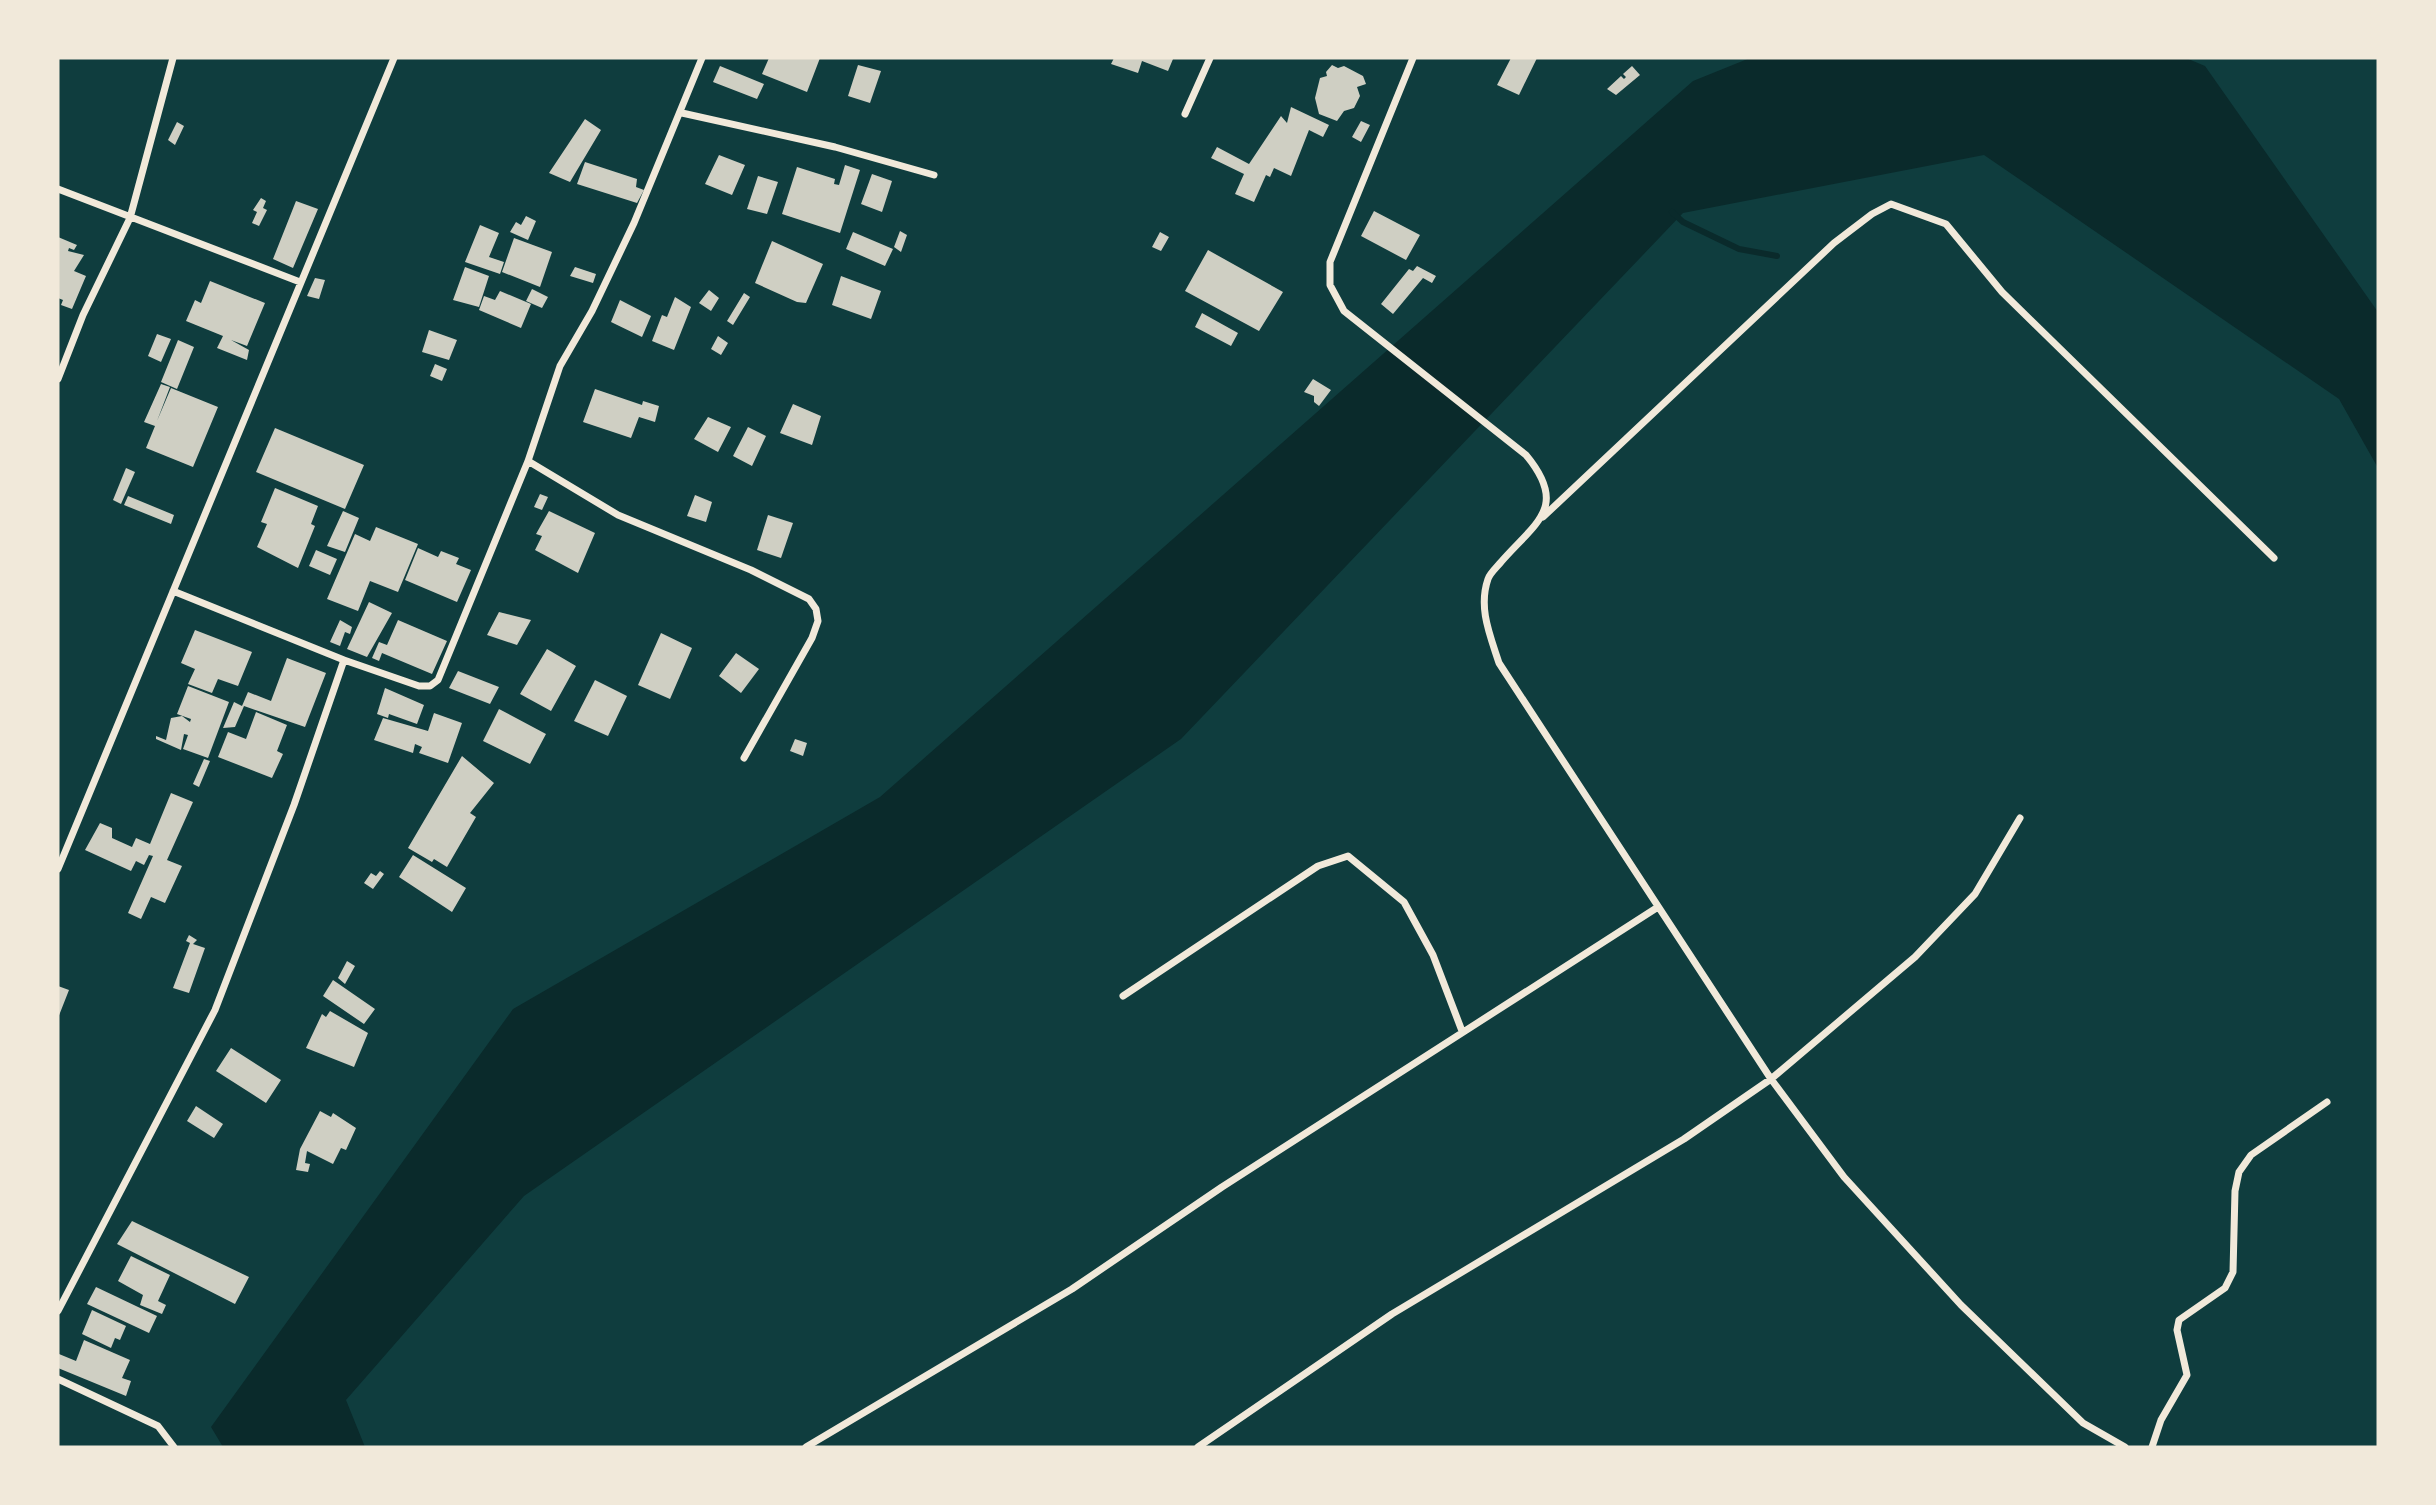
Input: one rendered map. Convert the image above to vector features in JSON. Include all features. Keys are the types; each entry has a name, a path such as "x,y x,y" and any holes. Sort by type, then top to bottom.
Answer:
{"street":[{"path":"58,379 83,315 131,218 173,58"},
{"path":"58,869 394,58"},
{"path":"173,591 345,660 419,686 430,686 438,680 528,461 560,366 597,300 682,113 702,58"},
{"path":"1185,114 1210,58"},
{"path":"1413,58 1330,262 1330,285 1344,311 1526,455 1540,472 1547,496 1543,518"},
{"path":"682,113 835,147 934,175"},
{"path":"58,189 300,282"},
{"path":"2125,1447 2083,1423 1961,1305 1843,1177 1771,1079 1499,663 1483,615 1488,577 1543,518 1834,243 1872,214 1891,204 1946,224 2002,292 2274,558"},
{"path":"528,461 618,515 751,570 809,599 816,609 818,621 812,638 744,758"},
{"path":"58,1311 215,1010 294,805 345,660"},
{"path":"1198,1447 1392,1314 1684,1139 1771,1079 1924,948 1975,894 2020,818"},
{"path":"1123,996 1318,866 1348,856 1404,902 1433,955 1462,1031"},
{"path":"806,1447 1072,1289 1462,1031 1658,907"},
{"path":"2152,1447 2161,1420 2187,1375 2177,1330 2179,1320 2225,1288 2233,1272 2235,1191 2239,1172 2251,1155 2326,1102"},
{"path":"58,1379 158,1426 174,1447"}],"water":[{"path":"1750,58 2186,58 2205,66 2378,312 2378,468 2339,399 1984,155 1683,213 1181,739 524,1196 346,1400 365,1447 223,1447 211,1427 513,1009 880,797 1693,81"}],"building":[{"path":"769,58 820,58 807,92 762,74"},
{"path":"1114,58 1173,59 1168,71 1142,61 1138,73 1111,64"},
{"path":"1511,58 1537,58 1519,95 1497,85"},
{"path":"858,65 881,71 870,103 848,96"},
{"path":"1332,65 1338,68 1344,66 1363,76 1366,84 1357,87 1360,96 1354,108 1344,111 1337,121 1319,114 1315,98 1320,78 1327,76 1326,72"},
{"path":"720,66 764,84 757,99 713,82"},
{"path":"1632,66 1640,75 1616,95 1607,89 1621,76 1624,79 1626,77 1623,74"},
{"path":"1291,107 1329,125 1323,137 1309,130 1291,176 1274,168 1270,177 1266,175 1254,202 1235,194 1244,174 1211,158 1217,147 1249,164 1281,116 1287,123"},
{"path":"585,119 601,130 570,182 549,173"},
{"path":"1361,121 1370,125 1361,142 1352,137"},
{"path":"177,122 184,126 175,145 168,140"},
{"path":"719,155 745,165 732,195 705,184"},
{"path":"585,162 637,179 636,187 644,190 637,203 577,184"},
{"path":"845,165 860,170 840,233 782,214 797,167 835,179 834,184 839,185"},
{"path":"872,174 892,181 882,212 861,204"},
{"path":"758,176 778,182 767,214 747,209"},
{"path":"261,198 266,201 263,208 267,210 259,226 252,223 257,212 253,210"},
{"path":"296,201 318,209 293,268 273,259"},
{"path":"1374,211 1420,235 1406,260 1361,236"},
{"path":"526,216 536,221 528,240 510,232 516,222 521,225"},
{"path":"480,225 499,233 489,257 504,262 500,274 465,262"},
{"path":"900,231 907,235 901,252 894,247"},
{"path":"853,232 893,249 885,266 846,249"},
{"path":"1160,232 1169,237 1161,251 1152,247"},
{"path":"58,237 77,245 74,250 69,248 68,251 84,255 74,271 86,276 72,309 61,305 63,300 58,298"},
{"path":"514,238 552,252 540,287 502,272"},
{"path":"772,241 823,264 806,303 797,302 755,283"},
{"path":"1208,250 1283,292 1259,331 1185,291"},
{"path":"1417,266 1436,276 1432,283 1423,278 1393,314 1381,304 1409,269 1413,271"},
{"path":"465,267 489,276 479,307 453,300"},
{"path":"575,267 596,274 593,283 570,276"},
{"path":"841,276 881,291 871,319 832,305"},
{"path":"315,278 325,280 319,299 307,296"},
{"path":"210,281 265,303 247,346 231,340 249,350 247,360 217,348 223,336 186,321 195,300 201,303"},
{"path":"532,289 548,297 542,308 526,301"},
{"path":"709,290 719,298 711,311 699,303"},
{"path":"500,291 531,304 521,328 479,310 484,296 495,300"},
{"path":"744,293 750,297 733,325 727,321"},
{"path":"675,297 691,307 674,350 652,341 662,315 667,317"},
{"path":"620,300 651,316 642,337 611,322"},
{"path":"1202,313 1238,333 1231,346 1195,327"},
{"path":"429,330 457,340 449,360 422,352"},
{"path":"157,334 171,339 161,362 148,356"},
{"path":"718,336 728,343 721,355 711,349"},
{"path":"178,340 194,347 177,389 161,382"},
{"path":"435,364 447,369 442,381 430,376"},
{"path":"1313,379 1331,390 1319,406 1314,402 1314,396 1304,392"},
{"path":"161,384 170,387 157,421 171,388 218,407 193,467 146,448 155,426 144,422"},
{"path":"595,389 642,405 643,401 659,406 655,422 639,417 631,438 583,422"},
{"path":"793,404 821,416 812,445 780,433"},
{"path":"708,417 731,427 718,452 694,439"},
{"path":"748,427 766,436 752,466 733,456"},
{"path":"275,428 364,465 345,509 256,472"},
{"path":"126,468 135,472 121,504 113,500"},
{"path":"275,488 318,506 311,524 315,526 298,568 257,547 267,524 261,522"},
{"path":"540,494 548,497 542,510 534,507"},
{"path":"695,495 712,502 706,522 687,516"},
{"path":"128,496 174,515 171,524 124,505"},
{"path":"343,511 359,518 345,552 327,546"},
{"path":"549,511 595,533 578,573 535,550 542,536 536,534"},
{"path":"768,515 793,523 781,558 757,550"},
{"path":"376,527 418,544 398,592 370,581 358,611 327,599 355,534 370,541"},
{"path":"418,548 438,557 441,551 459,558 456,564 471,570 457,602 405,580"},
{"path":"316,550 337,559 330,575 309,566"},
{"path":"369,602 392,613 367,657 347,649"},
{"path":"499,612 531,620 517,645 487,635"},
{"path":"340,620 352,627 350,634 345,632 340,646 330,642"},
{"path":"398,620 447,641 432,674 382,653 379,661 372,658 379,642 387,645"},
{"path":"195,630 252,652 238,686 218,679 212,693 188,684 195,669 181,663"},
{"path":"661,633 692,648 670,699 638,685"},
{"path":"547,649 576,666 551,711 520,694"},
{"path":"736,653 759,669 741,693 719,676"},
{"path":"287,658 326,673 305,727 244,706 235,727 223,728 234,702 242,706 248,692 271,701"},
{"path":"458,671 499,687 490,704 449,688"},
{"path":"595,680 627,696 608,736 574,721"},
{"path":"188,686 229,702 208,758 183,749 188,735 184,734 181,750 156,739 156,736 166,740 171,718 182,716 190,722 191,719 177,714"},
{"path":"385,688 424,705 417,724 389,714 388,718 377,714"},
{"path":"499,709 546,734 530,764 483,741"},
{"path":"256,712 287,725 277,751 283,754 272,778 218,757 228,732 246,739"},
{"path":"434,713 462,723 448,763 419,753 422,747 415,744 413,753 374,740 383,718 428,731"},
{"path":"795,739 807,743 803,756 790,751"},
{"path":"462,756 494,783 470,813 476,817 447,867 408,848"},
{"path":"204,759 210,761 199,787 193,784"},
{"path":"171,793 193,802 167,860 182,866 165,903 151,897 141,919 128,913 153,856 149,855 144,865 136,861 131,871 85,850 100,823 112,828 112,838 132,847 136,838 150,844"},
{"path":"413,855 466,888 452,912 399,877"},
{"path":"380,871 384,874 373,889 364,883 371,873 376,876"},
{"path":"189,935 197,940 193,944 205,948 189,993 173,988 190,943 186,941"},
{"path":"347,961 355,966 345,984 338,978"},
{"path":"333,980 375,1009 364,1024 323,996"},
{"path":"58,986 69,990 58,1018"},
{"path":"330,1011 368,1033 354,1067 306,1048 322,1014 326,1017"},
{"path":"231,1048 281,1080 266,1103 216,1071"},
{"path":"196,1106 223,1124 214,1138 187,1121"},
{"path":"320,1111 331,1117 333,1113 356,1128 346,1150 341,1148 333,1164 307,1151 305,1163 310,1164 308,1172 296,1170 300,1149"},
{"path":"132,1221 249,1277 235,1304 117,1244"},
{"path":"131,1256 170,1275 158,1301 166,1305 162,1314 140,1305 143,1295 118,1281"},
{"path":"96,1287 157,1316 149,1333 87,1304"},
{"path":"92,1310 126,1326 120,1340 115,1338 111,1348 82,1334"},
{"path":"84,1340 130,1360 122,1378 131,1381 126,1396 58,1368 59,1354 76,1361"}],"waterway":[{"path":"1672,212 1683,222 1739,249 1777,256"}]}
